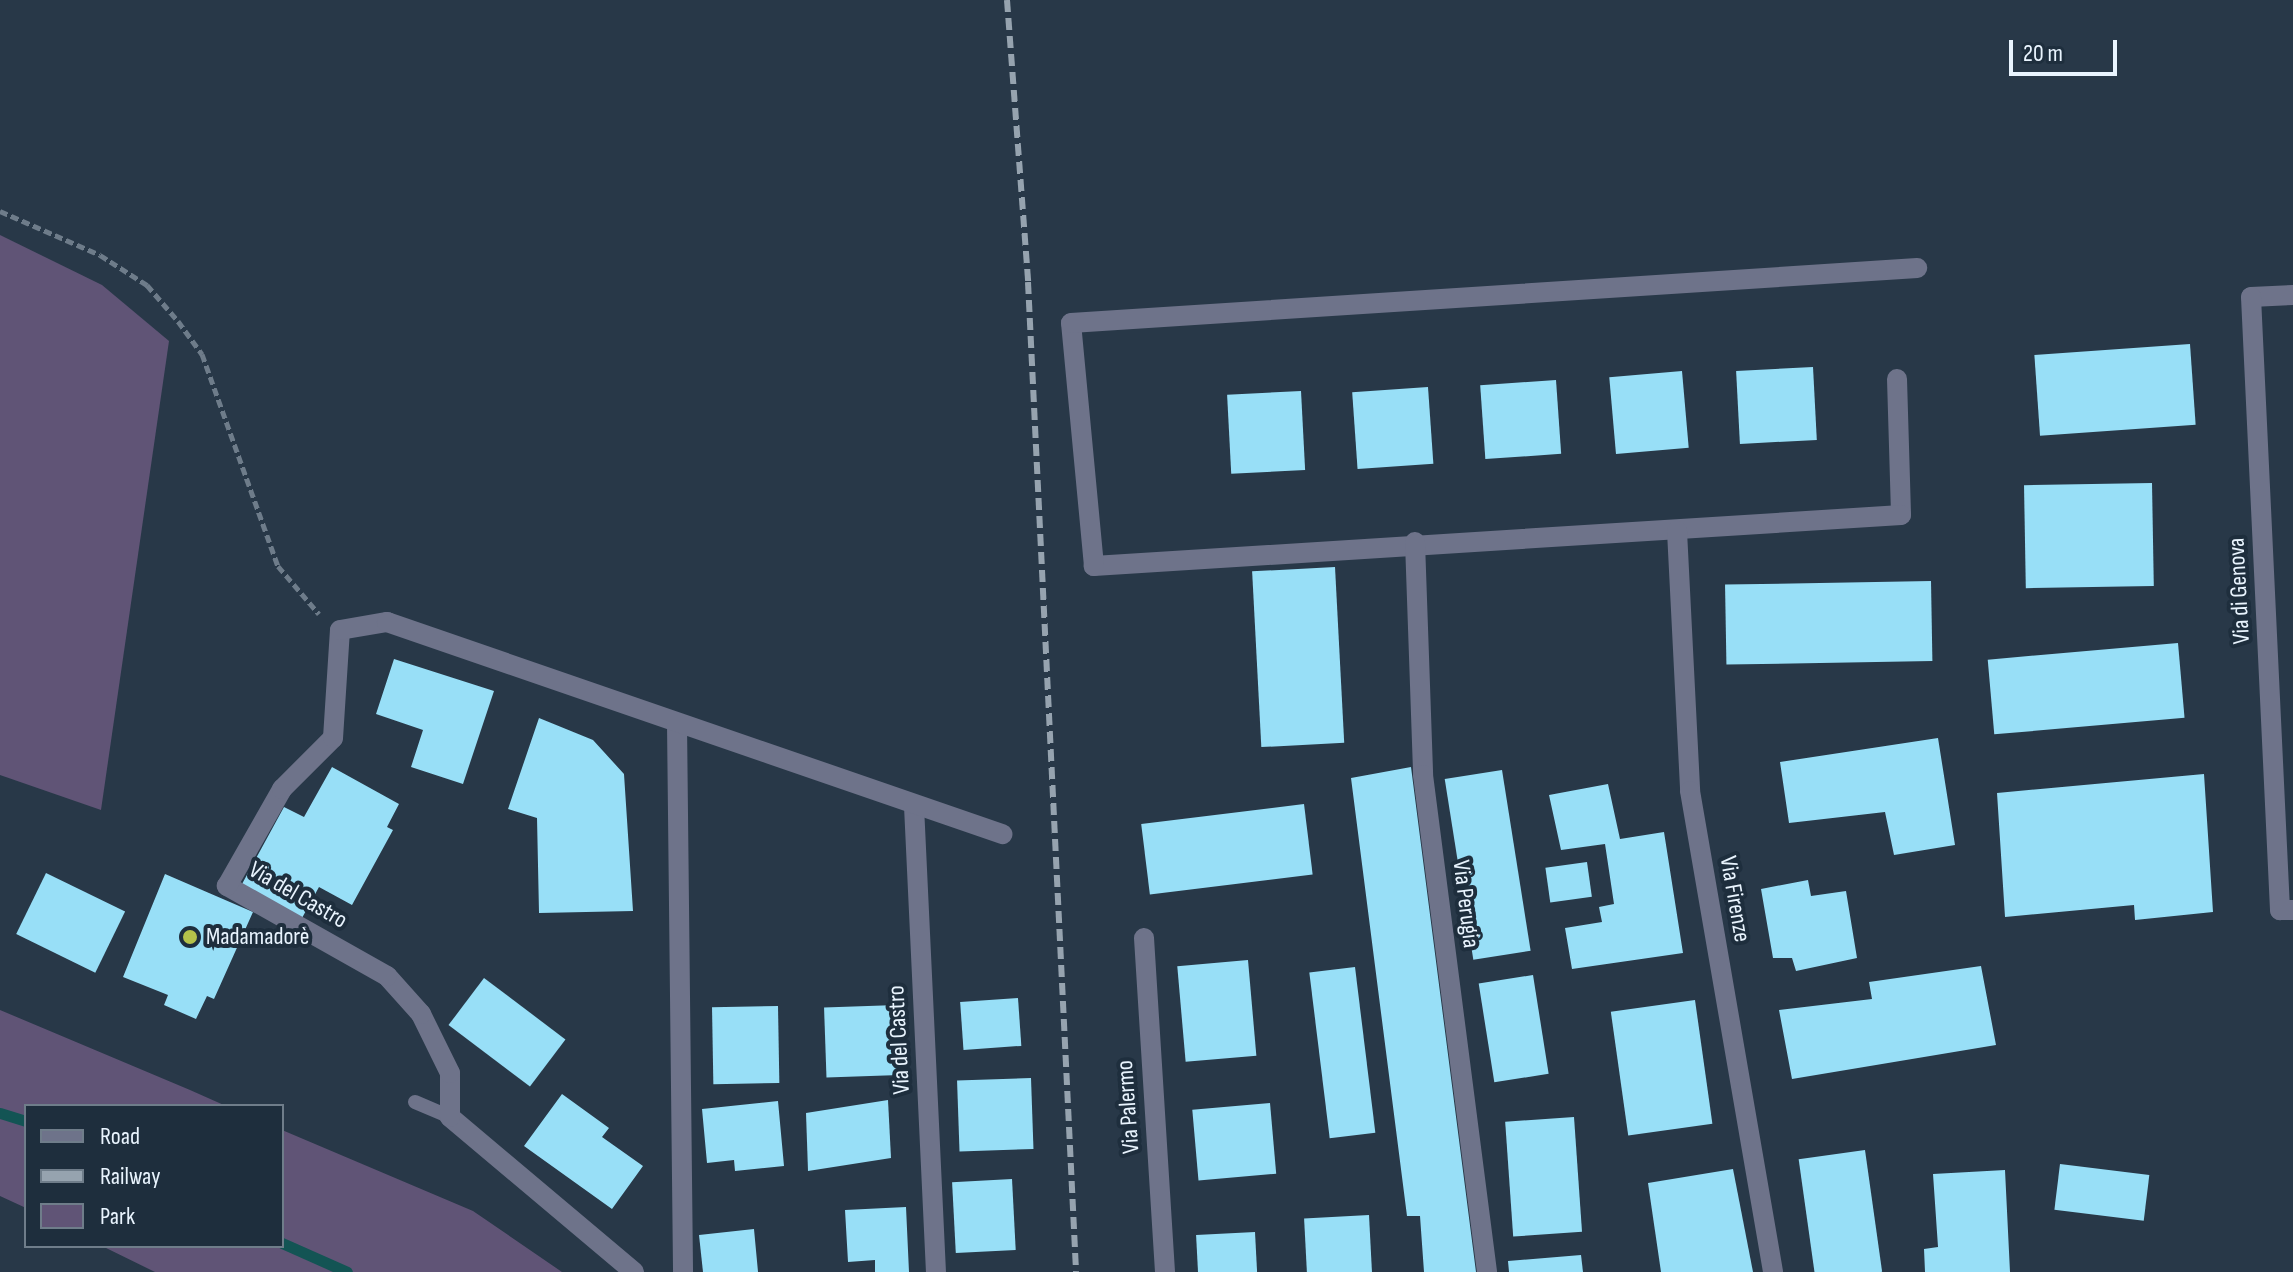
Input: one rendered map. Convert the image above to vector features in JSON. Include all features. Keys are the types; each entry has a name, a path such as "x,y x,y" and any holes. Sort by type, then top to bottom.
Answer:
{"street":[{"path":"1897,379 1901,515 1677,531 1415,542 1094,566 1071,323 1917,268"},
{"name":"Via di Genova","path":"2293,295 2251,297 2280,910 2293,910"},
{"name":"Via Firenze","path":"1677,531 1690,791 1773,1272"},
{"name":"Via Perugia","path":"1415,542 1423,775 1487,1272"},
{"path":"340,630 387,622 1002,834"},
{"name":"Via del Castro","path":"340,630 333,738 282,789 227,886 387,976 421,1014 450,1073 450,1117"},
{"path":"677,723 683,1272"},
{"name":"Via del Castro","path":"914,806 936,1272"},
{"name":"Via Palermo","path":"1144,938 1165,1272"},
{"path":"450,1117 634,1272"}],"lane":[{"path":"415,1102 450,1117"}],"path":[{"path":"0,211 100,255 147,285 178,321 202,354 278,566 299,598 340,630"}],"green space":[{"path":"0,235 102,285 169,341 101,810 0,775"},
{"path":"0,1010 222,1104 24,1104 24,1207 0,1196"},
{"path":"284,1131 473,1211 562,1272 155,1272 106,1248 284,1248"}],"building":[{"path":"2190,344 2196,425 2040,436 2034,355"},
{"path":"1813,367 1817,440 1740,444 1736,371"},
{"path":"1682,371 1689,448 1616,454 1609,377"},
{"path":"1556,380 1561,454 1485,459 1480,385"},
{"path":"1428,387 1433,464 1358,469 1352,392"},
{"path":"1301,391 1305,470 1231,474 1227,395"},
{"path":"2152,483 2154,586 2026,588 2024,485"},
{"path":"1335,567 1344,743 1261,747 1252,571"},
{"path":"1931,581 1932,661 1726,665 1725,585"},
{"path":"2178,643 2185,718 1994,734 1988,660"},
{"path":"394,659 494,691 463,784 411,767 423,730 376,714"},
{"path":"539,718 593,740 624,774 633,911 539,913 537,818 508,809"},
{"path":"1938,738 1955,845 1894,855 1885,812 1789,823 1780,762"},
{"path":"332,767 399,804 387,827 393,830 352,905 319,887 302,918 242,884 284,807 304,817"},
{"path":"1411,767 1476,1272 1424,1272 1420,1216 1407,1216 1351,778"},
{"path":"1502,770 1531,951 1473,960 1445,779"},
{"path":"2204,774 2213,912 2135,920 2134,905 2005,917 1997,793"},
{"path":"1608,784 1620,839 1664,832 1683,953 1572,969 1565,928 1602,922 1599,907 1614,904 1605,844 1561,850 1549,795"},
{"path":"1304,804 1313,874 1150,894 1141,824"},
{"path":"1587,862 1592,897 1550,903 1545,868"},
{"path":"46,873 125,912 95,973 16,934"},
{"name":"Madamadorè","path":"165,874 253,912 214,999 207,996 196,1019 164,1005 168,995 123,977"},
{"path":"1808,880 1811,896 1846,891 1857,958 1796,971 1792,958 1773,958 1761,889"},
{"path":"1248,960 1256,1056 1186,1062 1177,966"},
{"path":"1981,966 1996,1045 1792,1079 1779,1010 1872,999 1869,982"},
{"path":"1355,967 1375,1133 1330,1138 1309,973"},
{"path":"1533,975 1549,1074 1494,1082 1479,984"},
{"path":"484,978 565,1039 530,1087 448,1025"},
{"path":"1018,998 1021,1046 963,1050 960,1002"},
{"path":"1695,1000 1712,1124 1628,1136 1611,1012"},
{"path":"897,1005 899,1075 826,1078 824,1008"},
{"path":"778,1006 779,1083 713,1084 712,1007"},
{"path":"1031,1078 1033,1149 960,1152 957,1081"},
{"path":"562,1094 609,1128 602,1137 643,1166 612,1209 524,1146"},
{"path":"888,1100 891,1158 808,1171 806,1113"},
{"path":"778,1101 784,1166 735,1171 734,1160 707,1163 702,1109"},
{"path":"1270,1103 1276,1174 1198,1181 1192,1110"},
{"path":"1574,1117 1582,1232 1513,1237 1505,1122"},
{"path":"1865,1150 1882,1272 1814,1272 1799,1159"},
{"path":"2060,1164 2149,1175 2144,1221 2054,1210"},
{"path":"1733,1169 1753,1272 1661,1272 1648,1183"},
{"path":"2005,1170 2010,1272 1925,1272 1924,1249 1938,1247 1933,1174"},
{"path":"1012,1179 1016,1250 956,1253 952,1182"},
{"path":"906,1207 909,1272 875,1272 875,1260 848,1262 845,1210"},
{"path":"1369,1215 1372,1272 1307,1272 1304,1218"},
{"path":"754,1229 758,1272 703,1272 699,1235"},
{"path":"1255,1232 1257,1272 1198,1272 1196,1235"},
{"path":"1581,1255 1583,1272 1509,1272 1508,1261"}],"waterway":[{"path":"0,1113 24,1120"},
{"path":"284,1244 347,1272"}],"railway":[{"path":"1007,0 1028,282 1076,1272"}],"place":[{"name":"Madamadorè","path":"190,937"}]}
